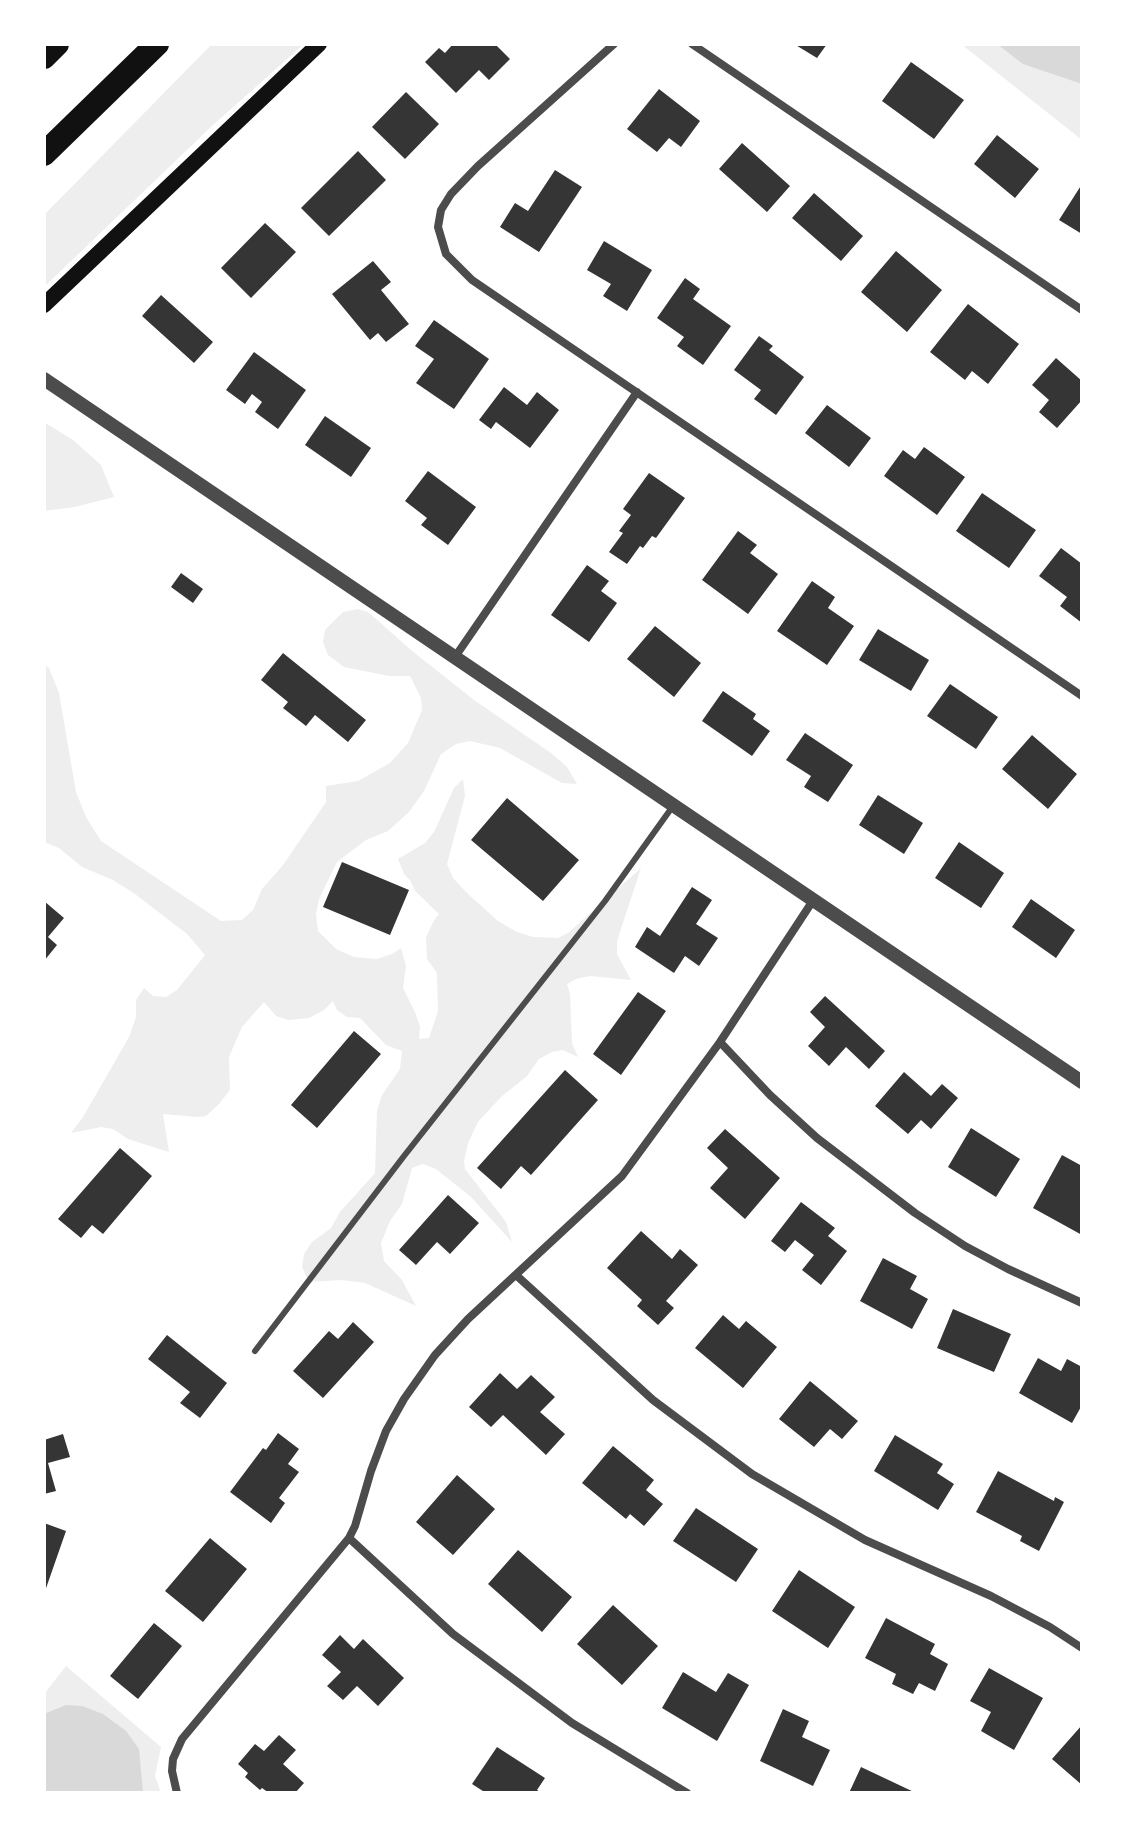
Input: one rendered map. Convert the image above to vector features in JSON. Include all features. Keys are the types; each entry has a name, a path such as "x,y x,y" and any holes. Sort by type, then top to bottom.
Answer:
{"highway":[{"path":"44,57 57,44"},
{"path":"44,154 157,44"}],"main road":[{"path":"44,305 319,44"}],"street":[{"path":"614,44 451,194 441,210 438,227 446,254 472,280 1082,696"},
{"path":"692,44 1082,310"},
{"path":"44,379 1082,1082"},
{"path":"455,657 637,392"},
{"path":"177,1793 173,1759 182,1739 349,1538 386,1431 435,1355 468,1319 622,1176 720,1042 812,902"},
{"path":"720,1042 770,1095 817,1138 915,1213 965,1246 1082,1303"},
{"path":"516,1275 653,1400 752,1474 865,1540 991,1596 1082,1648"},
{"path":"349,1538 465,1643 572,1723 687,1793"}],"lane":[{"path":"255,1351 605,901 673,806"}],"shaded area":[{"path":"212,44 304,44 213,125 44,287 44,215"},
{"path":"961,44 1082,44 1082,140"},
{"path":"997,44 1082,44 1082,84 1023,64"},
{"path":"44,422 73,440 101,465 114,497 44,511"},
{"path":"358,609 368,612 474,700 551,753 567,767 577,784 562,783 500,748 470,741 456,744 441,754 424,791 409,812 388,831 366,840 337,862 319,899 316,914 318,931 336,949 354,957 377,959 401,948 406,966 403,988 420,1027 419,1039 429,1038 438,1011 437,973 427,959 426,938 439,914 415,891 398,859 425,843 434,832 454,788 463,779 465,796 447,864 453,878 468,894 498,921 517,932 533,937 558,938 568,933 641,868 617,941 617,954 631,980 590,976 567,984 572,1043 578,1057 563,1050 539,1059 527,1076 501,1097 478,1122 468,1143 465,1169 506,1222 512,1242 471,1197 436,1169 423,1164 412,1168 402,1204 390,1221 381,1243 384,1261 402,1280 416,1306 365,1283 342,1280 309,1282 302,1267 304,1254 312,1242 331,1228 340,1212 375,1173 377,1111 382,1095 400,1069 402,1051 386,1045 360,1018 347,1017 337,1010 333,1001 309,1018 288,1020 276,1016 264,1002 242,1027 229,1057 230,1090 219,1104 206,1116 163,1114 169,1152 128,1139 113,1129 101,1127 71,1133 129,1037 136,1017 136,1000 144,988 153,996 166,997 177,990 205,955 187,934 135,894 113,880 82,867 59,848 44,842 44,664 49,668 59,693 76,792 86,817 101,841 221,921 242,920 253,910 262,889 283,865 326,802 326,786 358,781 390,763 408,743 422,710 421,698 410,676 389,676 344,667 328,655 323,642 325,630 343,612"},
{"path":"66,1666 161,1747 155,1776 161,1793 44,1793 44,1694"},
{"path":"66,1705 82,1706 103,1714 126,1731 139,1749 143,1793 44,1793 44,1714"}],"building":[{"path":"453,44 495,44 510,59 489,80 479,70 456,93 425,62 439,48 445,53"},
{"path":"794,44 827,44 817,58"},
{"path":"911,62 964,100 934,139 882,101"},
{"path":"659,89 700,121 681,147 669,138 657,152 627,129"},
{"path":"406,92 439,124 405,159 372,127"},
{"path":"997,135 1039,169 1015,198 974,164"},
{"path":"742,143 790,186 767,212 719,169"},
{"path":"358,151 386,180 329,236 301,208"},
{"path":"555,170 582,187 539,252 500,227 515,203 528,211"},
{"path":"1082,184 1082,234 1059,220"},
{"path":"814,193 863,236 841,261 792,218"},
{"path":"265,223 296,252 251,298 221,268"},
{"path":"604,241 652,270 627,311 603,296 611,284 587,270"},
{"path":"896,251 942,290 907,332 861,292"},
{"path":"373,261 391,282 381,290 409,324 386,342 378,333 370,340 332,294"},
{"path":"685,278 700,289 693,299 731,326 703,365 677,346 684,337 657,318"},
{"path":"161,295 213,342 194,363 142,316"},
{"path":"968,304 1019,344 988,384 972,371 965,380 930,352"},
{"path":"434,320 489,359 454,409 416,383 434,359 415,346"},
{"path":"759,336 773,346 769,350 804,377 776,415 754,399 761,390 734,370"},
{"path":"254,352 306,390 278,429 255,412 262,402 252,394 245,404 226,390"},
{"path":"1056,358 1082,381 1082,400 1057,428 1039,412 1049,400 1032,385"},
{"path":"504,387 527,405 537,392 559,410 530,448 496,422 491,429 479,420"},
{"path":"827,405 871,438 849,467 805,433"},
{"path":"325,416 371,448 351,477 305,445"},
{"path":"924,447 965,477 937,515 884,476 903,450 915,459"},
{"path":"428,471 476,507 448,545 421,525 427,518 405,501"},
{"path":"649,473 685,498 656,538 652,536 643,548 640,546 627,564 609,552 631,515 623,509"},
{"path":"982,493 1036,530 1009,568 956,531"},
{"path":"738,531 757,545 750,553 778,574 748,614 702,580"},
{"path":"1061,548 1082,564 1082,623 1060,606 1067,597 1039,576"},
{"path":"587,565 609,581 601,591 617,603 589,642 551,615"},
{"path":"181,573 203,589 193,603 171,587"},
{"path":"812,581 835,597 828,608 854,626 827,665 777,631"},
{"path":"655,626 701,663 674,697 627,659"},
{"path":"878,629 929,660 911,691 859,660"},
{"path":"283,653 366,720 348,742 315,715 306,726 283,708 288,702 261,680"},
{"path":"950,684 998,717 976,749 927,716"},
{"path":"723,691 756,714 753,719 770,731 752,756 702,721"},
{"path":"805,733 853,765 828,802 804,787 811,776 786,760"},
{"path":"1032,735 1077,774 1048,809 1002,769"},
{"path":"878,795 923,823 904,854 859,825"},
{"path":"507,798 579,860 543,901 471,840"},
{"path":"959,842 1004,873 981,908 935,878"},
{"path":"342,862 409,890 390,935 323,907"},
{"path":"692,887 712,900 696,924 718,938 699,966 685,956 674,973 635,947 647,927 660,936"},
{"path":"1031,899 1075,930 1056,958 1012,927"},
{"path":"44,901 64,918 48,937 57,945 44,961"},
{"path":"638,992 666,1011 621,1075 593,1054"},
{"path":"825,996 885,1051 869,1069 846,1047 829,1066 808,1046 825,1027 810,1012"},
{"path":"354,1031 381,1054 317,1128 291,1105"},
{"path":"565,1070 598,1100 531,1175 521,1166 501,1189 477,1168"},
{"path":"904,1072 931,1096 942,1084 958,1098 931,1129 921,1120 908,1134 875,1106"},
{"path":"971,1128 1020,1159 996,1197 948,1167"},
{"path":"725,1129 780,1178 745,1219 710,1188 728,1168 707,1148"},
{"path":"120,1148 152,1176 103,1234 92,1225 81,1238 58,1219"},
{"path":"1062,1155 1082,1166 1082,1235 1033,1208"},
{"path":"448,1195 479,1223 450,1254 437,1242 416,1265 399,1250"},
{"path":"801,1202 835,1228 828,1236 847,1251 821,1285 802,1270 814,1255 795,1240 785,1252 771,1241"},
{"path":"641,1231 672,1259 680,1249 698,1265 666,1301 674,1308 658,1325 637,1306 642,1300 607,1268"},
{"path":"883,1258 917,1276 910,1289 928,1299 912,1329 860,1301"},
{"path":"953,1309 1011,1334 994,1372 937,1348"},
{"path":"723,1315 739,1329 746,1321 777,1347 743,1388 695,1348"},
{"path":"353,1322 374,1342 323,1398 293,1371 329,1331 338,1339"},
{"path":"167,1335 227,1383 200,1418 180,1403 190,1392 148,1359"},
{"path":"1038,1358 1061,1371 1067,1359 1082,1367 1082,1405 1072,1423 1019,1393"},
{"path":"500,1373 517,1389 531,1375 555,1397 540,1412 565,1434 546,1455 503,1415 491,1427 469,1407"},
{"path":"810,1381 858,1421 842,1439 830,1429 814,1447 779,1419"},
{"path":"278,1433 299,1449 288,1464 299,1472 279,1498 285,1503 271,1523 230,1492"},
{"path":"63,1434 70,1457 48,1463 56,1491 44,1494 44,1440"},
{"path":"895,1435 943,1464 937,1473 954,1484 938,1510 874,1471"},
{"path":"613,1446 654,1480 646,1490 663,1504 644,1526 630,1514 626,1519 582,1483"},
{"path":"998,1471 1054,1501 1055,1497 1064,1502 1039,1551 1020,1541 1022,1536 976,1512"},
{"path":"457,1475 495,1509 453,1555 416,1522"},
{"path":"696,1508 758,1549 736,1582 673,1541"},
{"path":"44,1523 66,1531 44,1594"},
{"path":"210,1538 247,1569 203,1622 165,1591"},
{"path":"518,1550 572,1597 542,1632 488,1584"},
{"path":"799,1570 855,1607 828,1648 772,1611"},
{"path":"613,1605 658,1646 622,1685 577,1644"},
{"path":"886,1618 935,1644 930,1654 948,1664 935,1691 919,1683 913,1694 892,1684 896,1674 865,1658"},
{"path":"154,1623 182,1646 138,1699 110,1676"},
{"path":"340,1635 354,1649 363,1639 404,1678 378,1706 357,1686 343,1700 327,1686 341,1672 322,1655"},
{"path":"989,1668 1043,1698 1014,1750 981,1731 991,1712 970,1701"},
{"path":"683,1672 716,1692 728,1673 749,1685 717,1741 662,1708"},
{"path":"783,1709 809,1721 802,1737 830,1750 813,1786 760,1761"},
{"path":"1082,1725 1082,1785 1052,1759"},
{"path":"279,1735 296,1750 283,1764 304,1783 295,1793 260,1790 245,1777 248,1773 238,1764 255,1744 264,1751"},
{"path":"497,1747 545,1778 537,1790 542,1793 486,1793 472,1784"},
{"path":"861,1767 916,1793 849,1793"}]}
